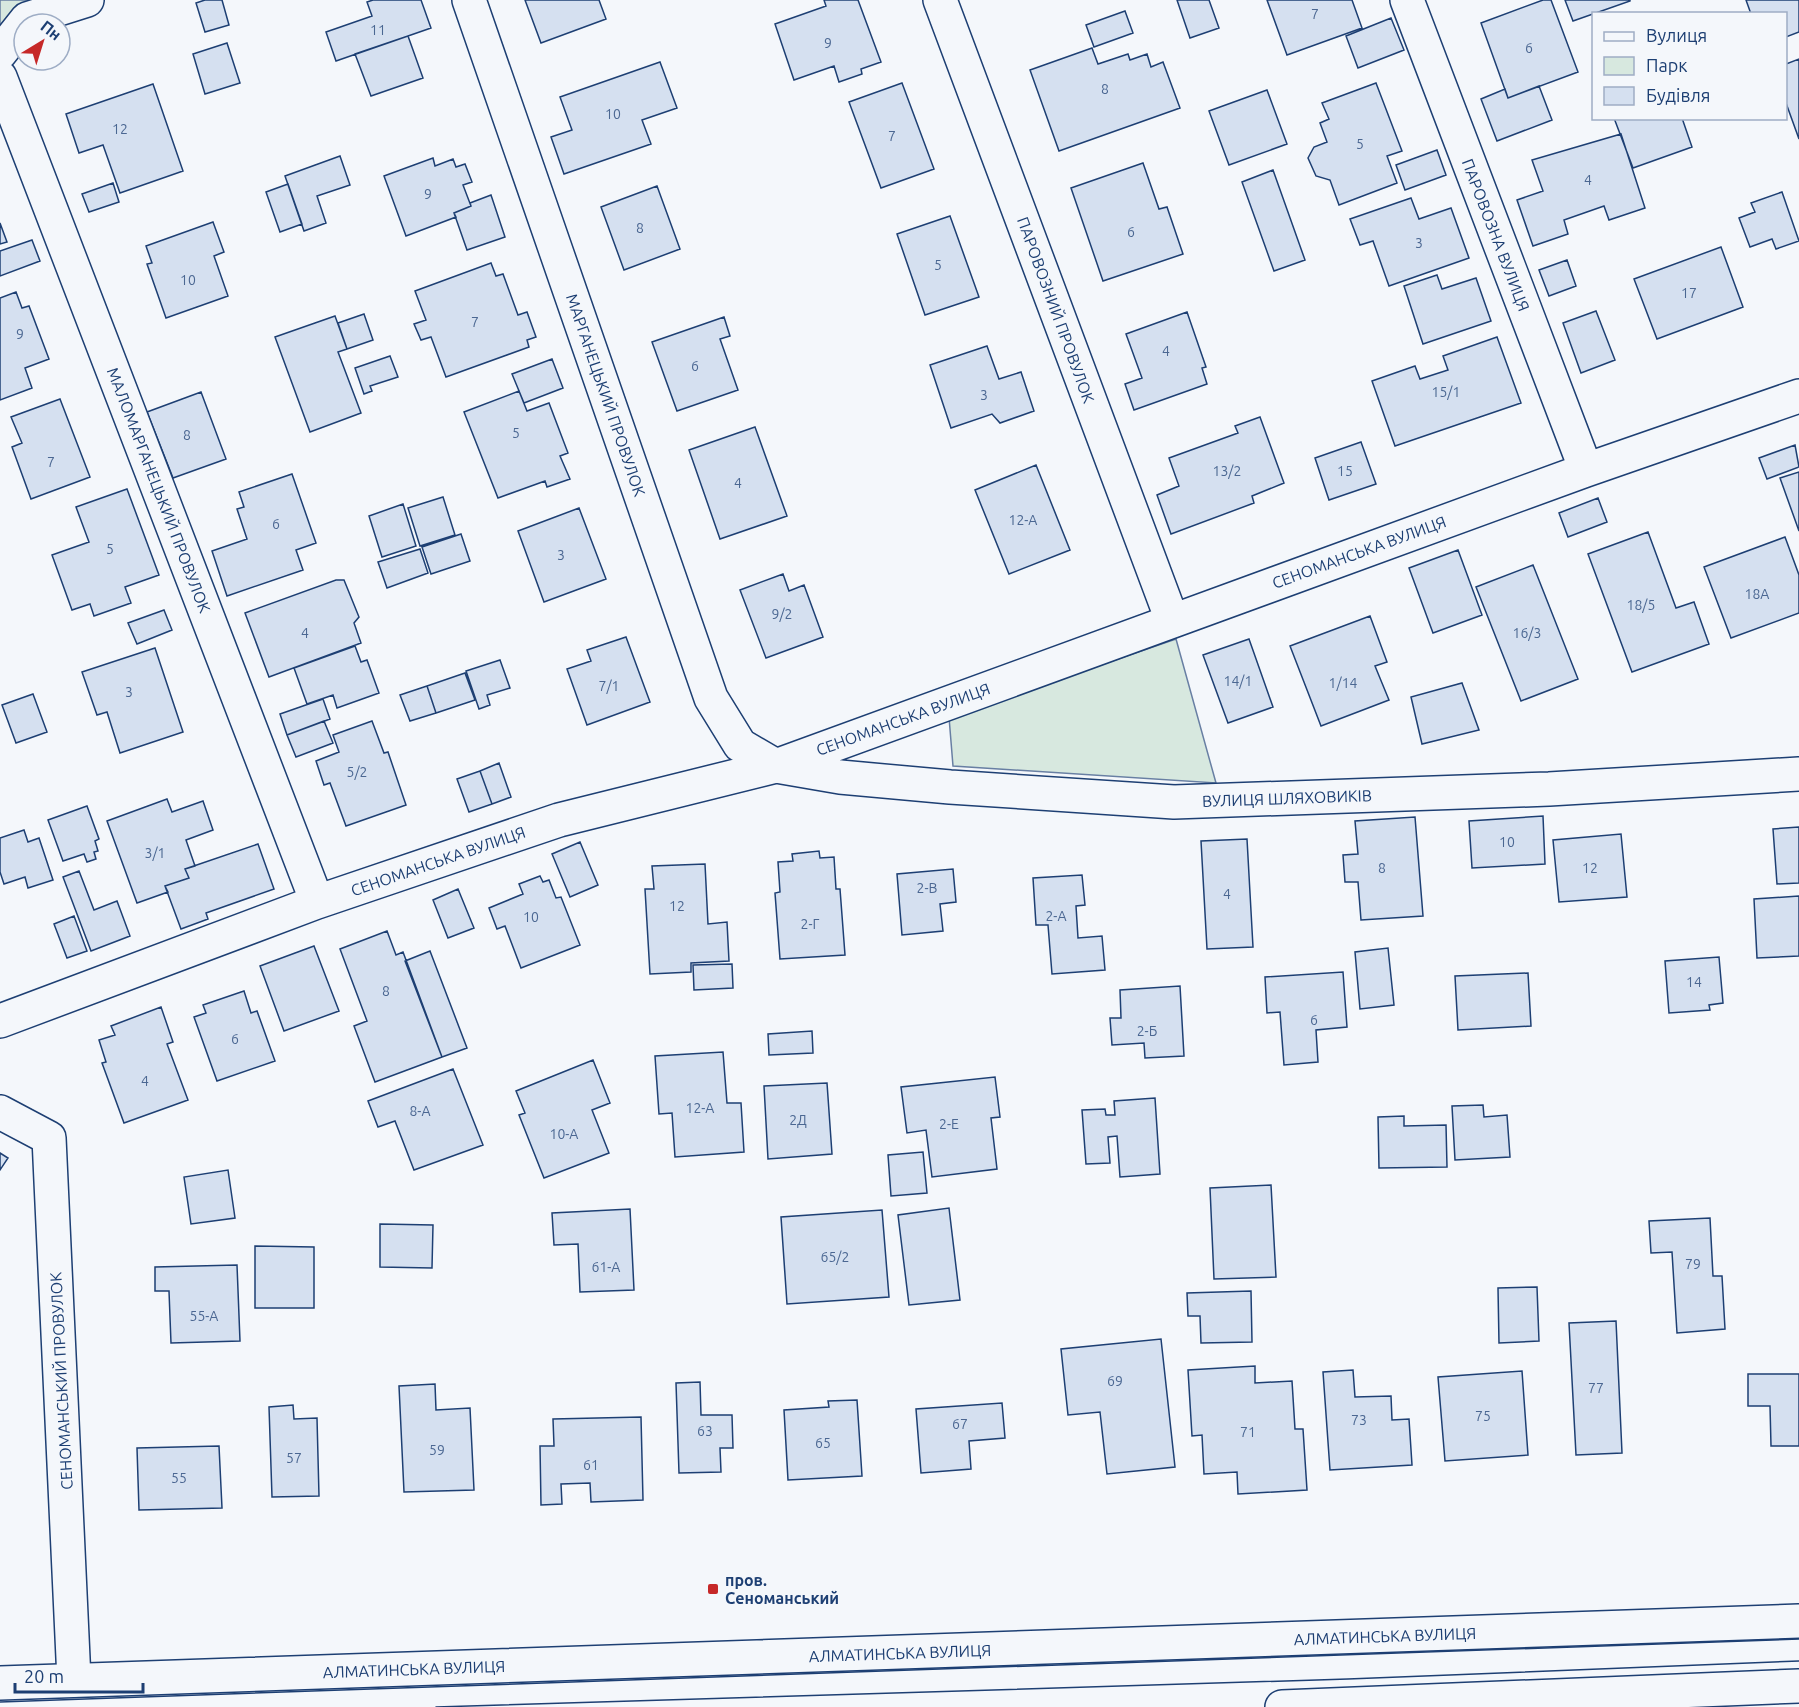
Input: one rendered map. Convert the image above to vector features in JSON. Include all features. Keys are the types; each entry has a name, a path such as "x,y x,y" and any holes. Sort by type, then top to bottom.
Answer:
{"street":[{"path":"0,53 27,19 87,0"},
{"name":"МАРГАНЕЦЬКИЙ ПРОВУЛОК","path":"469,0 711,698 740,745 776,766"},
{"name":"ПАРОВОЗНИЙ ПРОВУЛОК","path":"940,0 1172,620"},
{"name":"ПАРОВОЗНА ВУЛИЦЯ","path":"1407,0 1586,470"},
{"name":"МАЛОМАРГАНЕЦЬКИЙ ПРОВУЛОК","path":"0,77 317,902"},
{"name":"СЕНОМАНСЬКА ВУЛИЦЯ","path":"0,1021 317,902 559,820 776,766 1586,470 1799,396"},
{"name":"ВУЛИЦЯ ШЛЯХОВИКІВ","path":"776,766 840,777 950,787 1174,802 1549,789 1799,774"},
{"name":"СЕНОМАНСЬКИЙ ПРОВУЛОК","path":"0,1112 49,1137 74,1680"},
{"name":"АЛМАТИНСЬКА ВУЛИЦЯ","path":"0,1683 1799,1622"},
{"path":"1282,1707 1799,1686"}],"green space":[{"path":"0,0 30,0 16,12 12,12 12,16 0,26"},
{"path":"1176,639 1216,783 953,766 949,717"}],"building":[{"path":"205,0 222,0 229,25 205,32 196,3"},
{"path":"421,0 431,28 336,61 326,32 372,16 367,2"},
{"path":"525,0 599,0 606,19 541,43"},
{"path":"824,0 858,0 881,62 861,69 862,74 839,82 834,66 794,80 775,24 826,6"},
{"path":"1177,0 1209,0 1219,28 1190,38"},
{"path":"1267,0 1352,0 1362,28 1287,55"},
{"path":"1543,0 1551,0 1578,72 1508,98 1481,23"},
{"path":"1565,0 1630,0 1599,12 1592,12 1592,14 1573,21"},
{"path":"1746,0 1799,0 1799,32 1787,37 1787,12 1750,12"},
{"path":"1125,11 1133,33 1094,47 1086,25"},
{"path":"1391,18 1404,50 1358,68 1346,36"},
{"path":"408,36 423,78 371,96 355,54"},
{"path":"227,43 240,83 205,94 193,54"},
{"path":"1092,48 1098,64 1128,54 1130,60 1147,54 1151,67 1163,62 1180,108 1059,151 1030,70"},
{"path":"1799,59 1799,139 1787,106 1787,64"},
{"path":"660,62 677,108 642,120 651,144 564,174 551,137 572,130 560,97"},
{"path":"902,83 934,169 881,188 849,102"},
{"path":"1376,83 1402,151 1387,156 1397,183 1339,205 1330,180 1316,176 1308,158 1314,147 1327,142 1320,123 1329,119 1322,103"},
{"path":"153,84 183,171 120,193 103,145 79,153 66,114"},
{"path":"1539,86 1552,120 1497,141 1481,99 1505,89 1508,98"},
{"path":"1267,90 1287,144 1229,165 1209,111"},
{"path":"1615,120 1683,120 1692,147 1633,168"},
{"path":"1621,134 1645,208 1609,220 1604,206 1564,220 1568,234 1533,246 1517,200 1543,191 1532,160"},
{"path":"1437,150 1446,175 1405,190 1396,165"},
{"path":"340,156 350,185 317,196 326,223 304,231 285,176"},
{"path":"433,158 435,166 453,159 456,167 465,164 472,182 463,185 471,206 454,213 456,217 406,236 384,176"},
{"path":"1143,163 1159,209 1167,207 1183,254 1103,281 1071,188"},
{"path":"1273,170 1305,260 1274,271 1242,182"},
{"path":"113,183 119,202 89,212 82,194"},
{"path":"288,184 302,224 280,232 266,192"},
{"path":"657,186 680,249 624,270 601,207"},
{"path":"1782,192 1799,241 1776,249 1772,239 1750,247 1739,218 1755,212 1751,203"},
{"path":"491,195 505,237 467,250 454,213 471,206 470,203"},
{"path":"1411,198 1419,219 1451,208 1469,258 1389,286 1373,241 1360,245 1350,219"},
{"path":"950,216 979,297 925,315 897,234"},
{"path":"213,222 224,252 214,256 228,296 166,318 147,264 152,263 146,246"},
{"path":"0,223 7,242 0,244"},
{"path":"32,240 40,261 0,276 0,251"},
{"path":"1721,247 1743,307 1657,339 1634,279"},
{"path":"1567,260 1576,286 1549,296 1539,270"},
{"path":"491,263 496,276 503,274 518,315 527,312 536,337 527,340 529,347 446,377 431,337 421,340 414,324 426,320 415,291"},
{"path":"1437,275 1442,289 1476,278 1491,321 1423,344 1404,286"},
{"path":"16,292 22,308 29,306 49,359 25,368 32,388 0,400 0,298"},
{"path":"1596,311 1615,360 1581,373 1563,323"},
{"path":"1187,312 1206,367 1202,368 1207,384 1134,410 1125,384 1142,378 1126,334"},
{"path":"364,314 373,340 347,349 338,323"},
{"path":"335,316 347,349 338,352 361,413 310,432 275,337"},
{"path":"724,317 730,336 720,339 738,390 677,411 652,342"},
{"path":"1497,337 1521,403 1395,446 1372,381 1415,366 1420,379 1448,370 1443,356"},
{"path":"987,346 999,379 1021,372 1034,411 1000,423 992,414 951,428 930,365"},
{"path":"390,356 398,377 370,386 372,391 364,394 355,368"},
{"path":"552,359 563,388 524,403 512,374"},
{"path":"519,391 527,411 549,403 568,453 560,456 570,479 547,487 545,481 498,498 464,412"},
{"path":"201,392 226,459 173,478 147,412"},
{"path":"60,399 90,477 31,499 12,447 22,443 11,417"},
{"path":"1260,417 1284,483 1252,496 1254,503 1171,534 1157,495 1179,486 1169,458 1238,433 1235,426"},
{"path":"755,427 787,516 720,539 689,450"},
{"path":"1361,442 1376,484 1329,500 1315,458"},
{"path":"1795,445 1799,467 1767,479 1759,458"},
{"path":"1036,465 1070,550 1009,574 975,490"},
{"path":"1799,472 1799,531 1780,478"},
{"path":"292,474 316,543 296,550 303,570 227,596 212,551 247,539 237,509 244,507 239,492"},
{"path":"127,489 159,575 125,587 131,603 94,616 90,604 72,610 52,555 89,542 76,507"},
{"path":"443,497 455,535 420,546 408,508"},
{"path":"1598,498 1607,522 1568,537 1559,513"},
{"path":"403,504 416,546 382,557 369,516"},
{"path":"579,508 606,579 544,602 518,531"},
{"path":"1648,532 1676,608 1694,602 1709,644 1632,672 1588,554"},
{"path":"461,534 470,561 431,574 422,547"},
{"path":"1785,537 1799,575 1799,613 1731,638 1704,567"},
{"path":"420,549 428,573 387,588 378,562"},
{"path":"1458,550 1482,615 1433,633 1409,568"},
{"path":"1533,565 1578,679 1521,701 1476,587"},
{"path":"783,574 789,591 804,585 823,637 766,658 740,590"},
{"path":"336,580 344,580 359,617 354,623 361,643 269,677 245,613"},
{"path":"164,610 172,630 137,644 128,623"},
{"path":"1370,616 1387,662 1375,666 1389,700 1321,726 1290,646"},
{"path":"626,637 650,702 587,725 567,669 591,661 587,650"},
{"path":"1249,639 1273,707 1228,723 1203,655"},
{"path":"355,646 361,662 367,660 379,693 337,708 333,695 307,704 294,668"},
{"path":"155,648 183,732 120,753 107,712 97,715 82,672"},
{"path":"500,660 510,688 487,695 490,705 479,709 466,671"},
{"path":"465,673 475,700 436,713 427,686"},
{"path":"1462,683 1479,730 1422,744 1411,697"},
{"path":"427,686 436,713 410,721 400,695"},
{"path":"33,694 47,732 16,743 2,705"},
{"path":"323,699 330,719 287,735 280,714"},
{"path":"324,721 333,743 296,757 287,735"},
{"path":"372,721 384,753 388,752 406,805 346,826 330,783 324,785 316,761 339,752 333,735"},
{"path":"499,763 511,797 492,804 480,771"},
{"path":"480,771 492,804 469,812 457,779"},
{"path":"167,799 172,812 203,801 213,830 186,840 195,866 185,869 189,878 165,886 168,892 137,903 107,821"},
{"path":"87,806 99,839 95,841 98,851 94,852 96,859 87,862 84,854 63,861 48,820"},
{"path":"1543,816 1545,864 1472,868 1469,821"},
{"path":"1415,817 1423,916 1361,920 1358,882 1345,882 1343,855 1358,854 1355,821"},
{"path":"1799,827 1799,883 1777,884 1773,829"},
{"path":"24,830 28,842 39,838 53,880 28,888 25,877 4,884 0,872 0,838"},
{"path":"1621,834 1627,897 1559,902 1553,840"},
{"path":"1247,839 1253,947 1207,949 1201,841"},
{"path":"580,842 598,885 570,897 552,854"},
{"path":"258,844 274,889 206,913 208,919 181,929 165,886 189,878 185,869"},
{"path":"819,851 820,858 834,857 836,889 840,889 845,955 780,959 775,893 780,892 778,862 793,861 792,854"},
{"path":"705,864 708,924 727,922 729,961 691,963 691,972 650,974 645,889 654,889 652,866"},
{"path":"953,869 956,902 940,904 943,931 902,935 897,874"},
{"path":"79,871 94,910 117,901 130,936 91,951 63,877"},
{"path":"1082,875 1085,905 1076,906 1078,938 1102,936 1105,970 1052,974 1048,925 1036,925 1033,878"},
{"path":"540,876 543,882 549,880 556,898 561,897 580,945 521,968 505,926 497,929 489,908 523,894 519,884"},
{"path":"458,889 474,928 448,938 433,900"},
{"path":"1799,896 1799,956 1757,958 1754,899"},
{"path":"74,916 87,951 67,958 54,924"},
{"path":"387,931 396,955 403,952 442,1057 375,1082 354,1026 367,1021 340,949"},
{"path":"314,946 339,1011 284,1031 260,966"},
{"path":"1388,948 1394,1005 1360,1009 1355,952"},
{"path":"430,951 467,1048 442,1057 405,961"},
{"path":"1719,957 1723,1003 1709,1005 1710,1010 1669,1013 1665,961"},
{"path":"732,964 733,988 694,990 693,965"},
{"path":"1343,972 1347,1027 1316,1030 1318,1062 1284,1065 1280,1012 1267,1013 1265,977"},
{"path":"1528,973 1531,1026 1458,1030 1455,976"},
{"path":"1180,986 1184,1056 1145,1058 1144,1043 1112,1045 1110,1018 1121,1018 1120,990"},
{"path":"244,991 251,1013 257,1011 275,1061 217,1081 194,1017 206,1013 203,1005"},
{"path":"161,1007 173,1042 167,1044 188,1100 124,1123 102,1063 106,1062 99,1040 115,1035 111,1026"},
{"path":"812,1031 813,1053 769,1055 768,1034"},
{"path":"723,1052 727,1103 741,1103 744,1152 675,1157 672,1113 659,1114 655,1056"},
{"path":"593,1060 610,1103 592,1110 609,1153 544,1178 519,1115 525,1113 516,1091"},
{"path":"453,1069 483,1145 414,1170 395,1121 378,1127 368,1101"},
{"path":"995,1077 1000,1117 991,1118 997,1169 932,1177 926,1130 907,1133 901,1087"},
{"path":"827,1083 832,1154 768,1159 764,1086"},
{"path":"1155,1098 1160,1174 1120,1177 1117,1136 1108,1137 1110,1163 1086,1164 1082,1110 1105,1109 1106,1115 1115,1115 1114,1101"},
{"path":"1483,1105 1484,1117 1507,1115 1510,1157 1455,1160 1452,1106"},
{"path":"1404,1116 1404,1126 1446,1125 1447,1167 1379,1168 1378,1117"},
{"path":"923,1152 927,1193 891,1196 888,1155"},
{"path":"0,1153 8,1158 0,1170"},
{"path":"228,1170 235,1218 191,1224 184,1177"},
{"path":"1271,1185 1276,1277 1214,1279 1210,1188"},
{"path":"949,1208 960,1300 909,1305 898,1215"},
{"path":"630,1209 634,1290 580,1292 578,1244 554,1245 552,1213"},
{"path":"882,1210 889,1297 787,1304 781,1217"},
{"path":"1710,1218 1713,1276 1722,1276 1725,1329 1677,1333 1672,1252 1651,1253 1649,1221"},
{"path":"380,1224 433,1225 432,1268 380,1267"},
{"path":"255,1246 314,1247 314,1308 255,1308"},
{"path":"237,1265 240,1341 171,1343 169,1291 155,1291 155,1267"},
{"path":"1537,1287 1539,1341 1499,1343 1498,1288"},
{"path":"1251,1291 1252,1342 1201,1343 1200,1316 1188,1316 1187,1293"},
{"path":"1616,1321 1622,1453 1576,1455 1569,1323"},
{"path":"1161,1339 1175,1467 1107,1474 1100,1412 1068,1415 1061,1349"},
{"path":"1255,1366 1255,1383 1292,1381 1295,1429 1303,1429 1307,1490 1238,1494 1237,1472 1204,1474 1202,1435 1192,1436 1188,1370"},
{"path":"1353,1370 1355,1397 1391,1396 1392,1420 1409,1419 1412,1465 1330,1470 1323,1372"},
{"path":"1522,1371 1528,1455 1445,1461 1438,1377"},
{"path":"1748,1374 1799,1374 1799,1446 1771,1446 1770,1406 1748,1406"},
{"path":"700,1382 701,1415 732,1415 733,1448 720,1448 721,1472 679,1473 676,1383"},
{"path":"435,1384 436,1410 470,1408 474,1490 404,1492 399,1386"},
{"path":"857,1400 862,1476 788,1480 784,1410 829,1407 828,1401"},
{"path":"1002,1403 1005,1438 969,1441 971,1469 921,1473 916,1409"},
{"path":"293,1405 294,1419 317,1418 319,1496 272,1497 269,1407"},
{"path":"641,1417 643,1500 591,1502 590,1483 561,1484 562,1504 541,1505 540,1446 554,1446 553,1419"},
{"path":"219,1446 222,1508 139,1510 137,1448"}],"tram line":[{"path":"0,1702 1799,1639"},
{"path":"436,1707 1348,1679 1799,1661"}],"place":[{"name":"пров. Сеноманський","path":"713,1589"}]}
